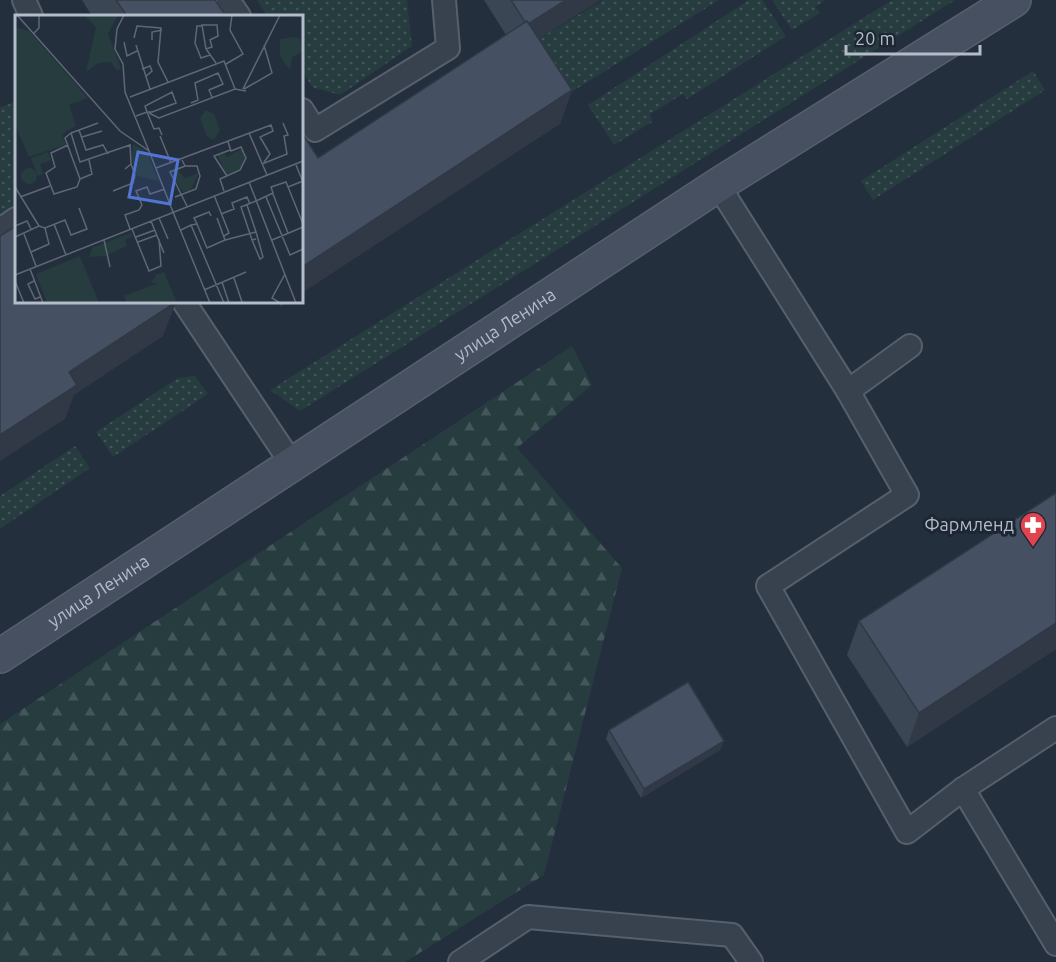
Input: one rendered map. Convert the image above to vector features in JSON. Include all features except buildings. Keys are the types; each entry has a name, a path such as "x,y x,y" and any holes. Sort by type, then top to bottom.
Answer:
{"main road":[{"name":"улица Ленина","path":"0,656 718,185 1014,0"}],"lane":[{"path":"24,0 31,15"},
{"path":"228,0 238,15"},
{"path":"303,112 315,130 448,48 444,0"},
{"path":"718,185 848,392 907,495 768,586 907,832 963,789 1056,728"},
{"path":"0,230 15,220"},
{"path":"185,303 292,464"},
{"path":"848,392 910,346"},
{"path":"963,789 1056,944"},
{"path":"460,962 528,917 732,935 751,962"}],"green space":[{"path":"257,0 407,0 412,46 340,95 312,87 303,72 303,15 266,15"},
{"path":"603,0 719,0 565,96 532,43"},
{"path":"749,0 762,0 786,36 687,99 683,94 650,114 652,122 614,145 588,105"},
{"path":"772,0 825,0 815,7 820,13 792,30"},
{"path":"892,0 955,0 300,411 270,390"},
{"path":"1033,71 1045,90 873,200 861,181"},
{"path":"15,102 15,206 0,215 0,107"},
{"path":"572,346 592,385 517,448 622,568 544,875 405,962 0,962 0,724"},
{"path":"195,376 208,394 113,457 96,432 178,378"},
{"path":"75,446 90,468 0,529 0,496"}],"place":[{"name":"Фармленд","path":"1033,548"}]}
